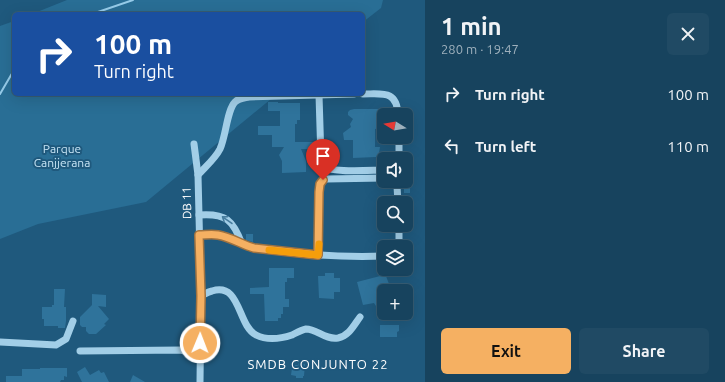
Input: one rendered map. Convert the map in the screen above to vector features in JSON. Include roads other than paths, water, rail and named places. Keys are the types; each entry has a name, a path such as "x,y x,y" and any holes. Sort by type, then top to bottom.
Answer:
{"street":[{"path":"365,94 382,94 392,96 396,101 398,108"},
{"path":"198,175 219,150 234,102 239,99 249,97 282,96"},
{"path":"319,96 321,159 323,167 336,170 377,170"},
{"name":"DB 11","path":"194,144 198,175 201,296 200,382"},
{"path":"318,255 319,192 321,182 326,179 377,178"},
{"path":"199,215 219,215 227,220 233,225 238,233 242,244"},
{"path":"199,235 217,235 254,248 318,255 377,256"},
{"path":"201,296 214,290 223,290 230,293 239,306 246,325 254,334 266,339 277,339 306,329 322,336 338,338 344,336 360,317"},
{"path":"0,342 56,345 66,339 73,321"},
{"path":"80,351 181,350 192,353 200,358"}],"waterway":[{"path":"98,12 133,0"},
{"path":"0,94 12,73"}],"district":[{"name":"SMDB CONJUNTO 22","path":"318,364"}],"park label":[{"name":"Parque Canjjerana","path":"62,156"}]}
